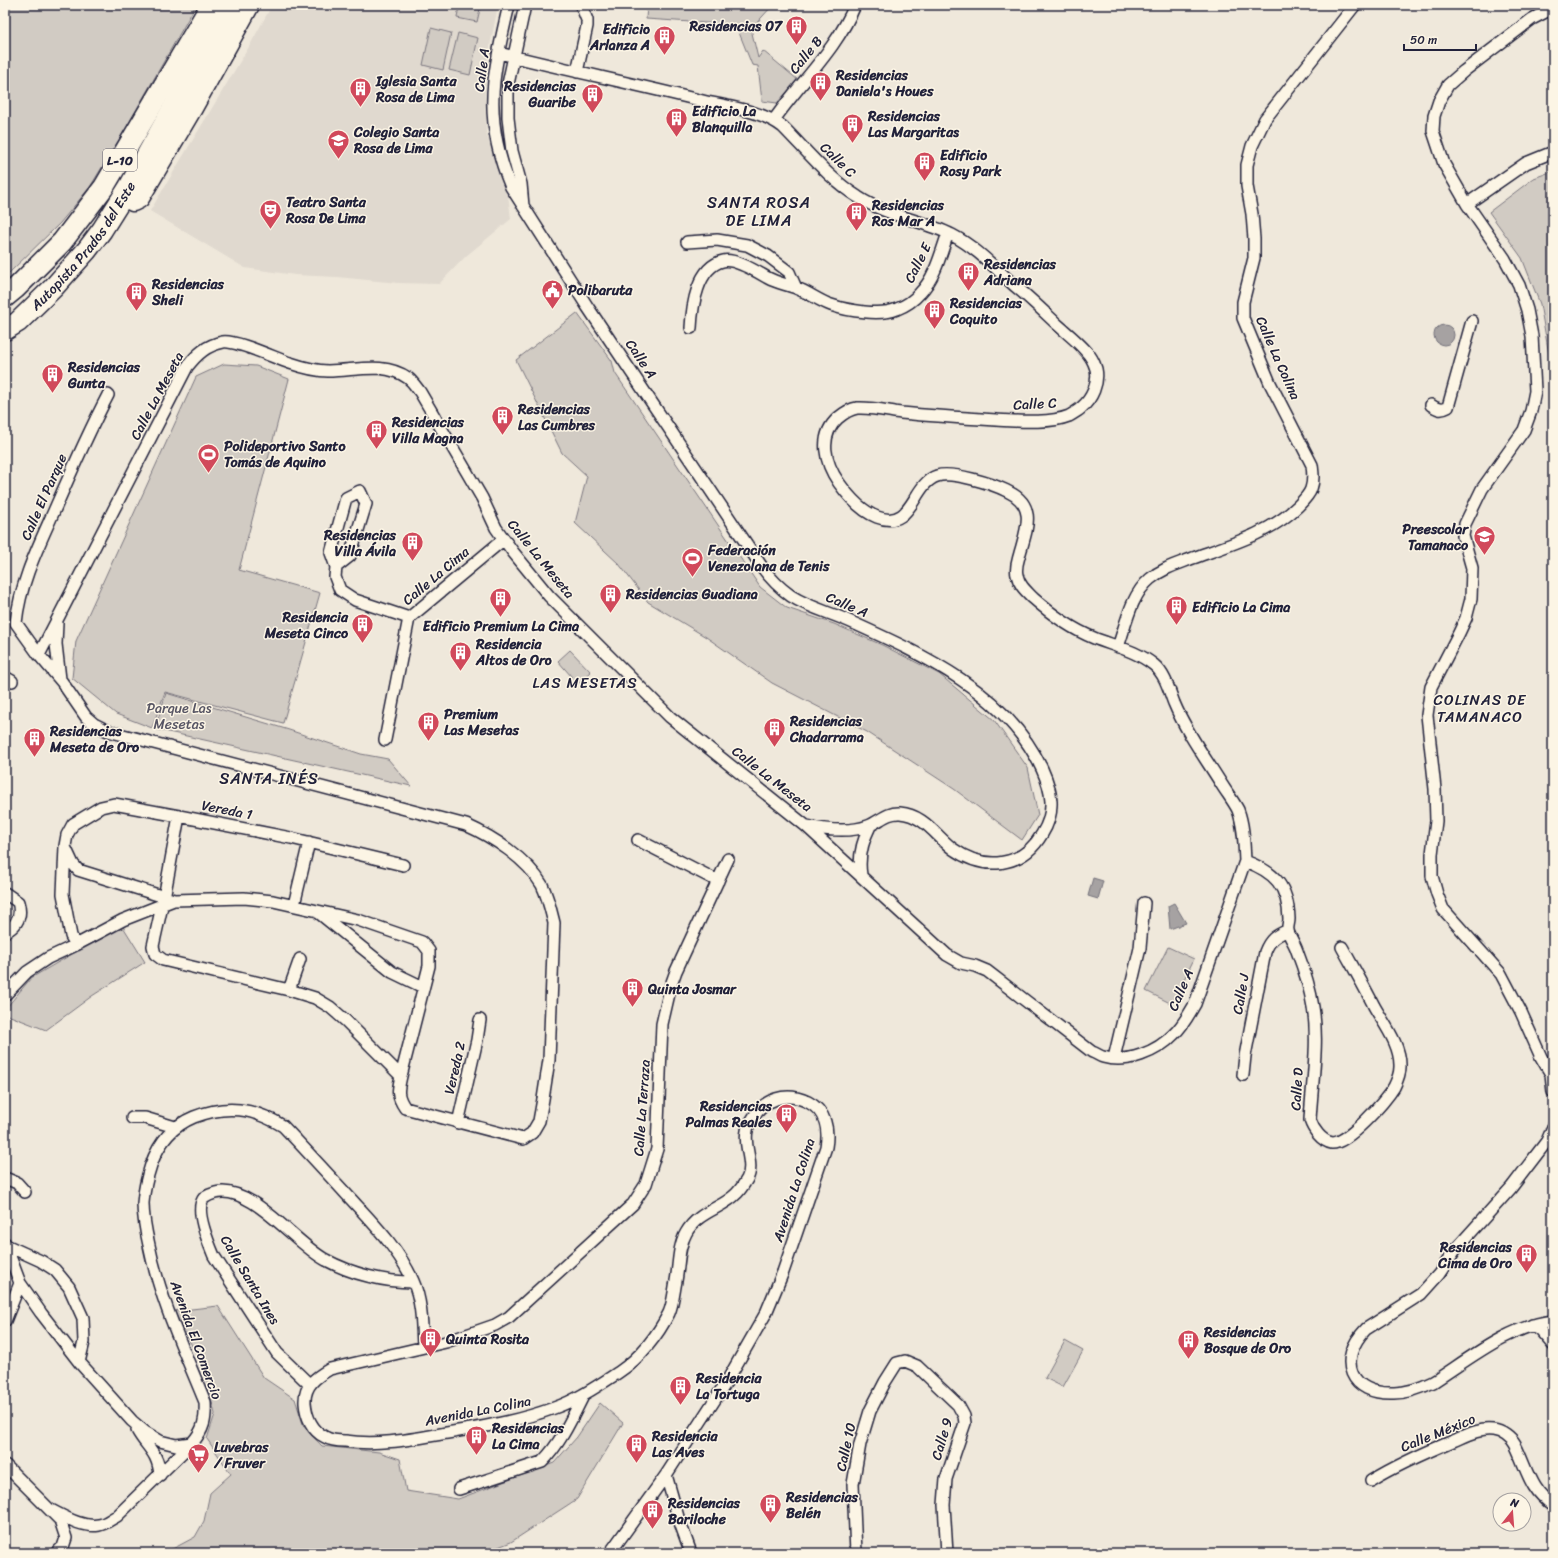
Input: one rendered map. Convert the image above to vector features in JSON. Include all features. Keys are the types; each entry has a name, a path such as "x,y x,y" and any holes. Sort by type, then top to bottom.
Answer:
{"highway":[{"name":"Autopista Prados del Este","path":"5,297 22,283 62,242 104,187 211,5"},
{"name":"Autopista Prados del Este","path":"5,330 18,322 58,283 86,250 115,208 145,160 230,5"},
{"name":"L-10","path":"115,208 139,198 182,126 248,5"}],"street":[{"name":"Calle A","path":"509,5 499,53 493,97 498,146 503,169 510,187 762,567 771,578 792,596 806,604 861,626 906,649 946,670 981,695 1004,715 1023,737 1038,761 1050,791 1052,803 1048,824 1042,835 1028,852 1005,863 990,863 963,855 952,848 926,823 908,814 898,813 888,815 870,826 854,829 838,830 806,826"},
{"name":"Calle A","path":"523,206 522,184 512,151 508,118 508,84 525,5"},
{"path":"577,72 587,26 587,20 581,5"},
{"name":"Calle B","path":"774,120 836,41 848,22 855,5"},
{"name":"Calle La Colina","path":"1118,647 1138,592 1149,580 1162,570 1235,542 1264,529 1292,512 1311,490 1313,476 1312,465 1270,383 1243,318 1243,302 1254,258 1254,238 1247,186 1247,165 1252,146 1265,119 1355,5"},
{"path":"1553,8 1532,19 1448,85 1439,101 1434,116 1433,131 1444,164 1467,204 1502,253 1519,285 1527,310 1532,336 1535,391 1531,411 1524,430 1482,489 1464,524 1463,536 1472,568 1471,600 1466,618 1431,687 1427,716 1435,789 1436,822 1432,854 1432,876 1443,909 1500,974 1521,1012 1541,1057 1552,1074 1553,1092"},
{"name":"Calle C","path":"499,53 650,88 752,113 774,120 783,127 836,181 855,196 874,207 948,233 964,242 987,259 1083,348 1092,358 1096,370 1096,381 1093,392 1087,402 1079,410 1068,416 1054,419 1017,421 966,418 866,408 853,409 836,419 825,437 824,445 833,473 847,493 862,508 879,518 896,520 902,515 929,480 937,475 948,474 965,477 1008,491 1026,506 1029,519 1016,569 1017,579 1022,587 1066,623 1092,638 1118,647"},
{"path":"1467,204 1526,163 1553,152"},
{"name":"Calle E","path":"691,328 692,309 696,292 702,278 711,268 723,261 738,263 779,284 796,288 831,305 849,310 867,312 896,309 909,302 920,293 935,268 948,233"},
{"path":"687,242 717,240 732,242 753,248 768,256 789,272 796,288"},
{"path":"1431,406 1439,410 1448,407 1472,321"},
{"name":"Calle La Meseta","path":"39,655 187,367 200,351 207,347 224,342 234,342 305,368 327,371 374,368 392,370 408,378 420,392 429,405 482,498 496,528 549,596 670,717 806,826"},
{"name":"Calle El Parque","path":"108,395 90,428 29,568 17,612 16,623 39,655 60,680 86,717 94,724 108,731 466,825 491,838 504,847 535,874 542,886 551,909 554,923 549,1060 539,1121 532,1133 523,1139 458,1123"},
{"name":"Calle La Cima","path":"336,567 350,556 366,504 360,491 346,498 331,553 336,567 335,577 340,590 354,600 409,618 504,539"},
{"path":"385,740 409,618"},
{"path":"58,619 56,644 60,680"},
{"name":"Calle A","path":"806,826 947,955 961,963 987,971 1092,1052 1104,1057 1126,1058 1137,1056 1156,1048 1174,1035 1194,1004 1245,861 1244,837 1237,809 1178,712 1161,673 1152,663 1118,647"},
{"name":"Vereda 1","path":"76,945 71,936 63,894 65,846 67,835 73,824 101,807 114,804 178,816 309,842 403,865"},
{"path":"178,816 167,901 153,946 155,954 163,960 289,990 315,998 330,1007 401,1076"},
{"path":"861,875 859,865 861,850 864,837 870,826"},
{"path":"638,840 718,881"},
{"path":"294,905 309,842"},
{"path":"65,846 72,864 78,870 167,901"},
{"name":"Calle La Terraza","path":"423,1347 446,1342 481,1330 495,1325 509,1317 633,1204 646,1184 657,1149 662,1024 671,986 676,971 728,859"},
{"name":"Calle D","path":"1245,861 1260,866 1268,872 1281,886 1285,895 1289,920 1288,930 1307,982 1313,1006 1316,1029 1310,1120 1313,1129 1321,1137 1332,1143 1340,1141 1364,1124 1393,1088 1398,1078 1400,1066 1396,1046 1342,947"},
{"path":"5,893 18,902 20,908 20,916 17,923 5,932"},
{"path":"5,995 27,972 48,958 123,920 167,901 244,898 294,905 317,912 358,920 422,942 429,951 429,966 398,1093 400,1101 405,1108 458,1123"},
{"path":"1114,1058 1140,948 1144,903"},
{"path":"317,912 383,966 423,987"},
{"name":"Calle J","path":"1243,1075 1245,1056 1264,952 1268,943 1276,935 1288,930"},
{"path":"289,990 300,959"},
{"name":"Vereda 2","path":"458,1123 477,1040 480,1020"},
{"name":"Avenida La Colina","path":"309,1384 305,1402 311,1423 317,1432 325,1438 372,1443 394,1442 509,1422 558,1407 584,1394 626,1366 640,1353 657,1332 670,1311 678,1260 685,1234 697,1218 737,1194 748,1176 747,1130 760,1108 768,1102 779,1098 791,1097 811,1103 825,1119 828,1137 775,1292 766,1313 727,1381 666,1475 610,1553"},
{"name":"Avenida El Comercio","path":"51,1510 81,1523 98,1525 106,1523 117,1516 192,1444 199,1436 204,1425 206,1412 205,1402 168,1313 151,1257 145,1226 143,1204 146,1185 154,1158 164,1140 175,1127 188,1119 204,1113 235,1108 268,1117 283,1126 381,1233 401,1258 413,1282 418,1298 422,1322 423,1347"},
{"path":"132,1118 145,1118 175,1127"},
{"path":"1553,1127 1547,1140 1511,1188 1455,1250 1439,1274 1422,1294 1366,1328 1359,1336 1351,1352 1350,1368 1353,1376 1366,1387 1383,1393 1402,1393 1421,1388 1433,1382 1506,1336 1532,1325 1553,1321"},
{"path":"5,1178 26,1192"},
{"name":"Calle Santa Ines","path":"309,1384 277,1353 214,1256 210,1247 200,1209 201,1203 205,1198 217,1193 225,1192 246,1198 271,1215 313,1253 327,1261 366,1275 399,1282 413,1282"},
{"path":"6,1244 20,1282 41,1313 79,1362 132,1420 145,1432 160,1441 176,1445 192,1444"},
{"path":"6,1244 56,1270 68,1287 83,1318 84,1342 79,1362"},
{"path":"5,1321 20,1282"},
{"path":"1532,1325 1539,1330 1553,1345"},
{"path":"309,1384 318,1376 330,1369 423,1347"},
{"name":"Calle 10","path":"856,1553 854,1484 862,1439 870,1411 885,1382 897,1363 905,1361"},
{"name":"Calle 9","path":"905,1361 917,1366 958,1405 964,1416 964,1423 946,1479 944,1505 947,1553"},
{"path":"459,1489 542,1462 551,1454 567,1428 584,1394"},
{"path":"132,1420 140,1435 155,1456 158,1462 160,1475"},
{"name":"Calle México","path":"1371,1481 1421,1454 1481,1430 1494,1430 1507,1436 1514,1444 1532,1484 1553,1506"},
{"path":"5,1465 60,1520 66,1538 63,1547 56,1553"},
{"path":"666,1475 691,1553"}],"shaded area":[{"name":"Colegio Santa Rosa de Lima","path":"272,5 498,5 485,72 486,132 507,187 511,219 466,256 439,284 398,283 337,277 295,275 245,268 150,211 250,45"},
{"path":"1444,325 1451,328 1454,335 1451,342 1444,345 1437,342 1434,335 1437,328"},
{"path":"1093,878 1103,881 1098,899 1088,896"},
{"path":"1174,903 1186,923 1170,929 1168,906"}],"green space":[{"path":"5,5 196,5 126,128 90,187 60,223 5,277"},
{"path":"459,5 481,5 477,22 457,18"},
{"path":"647,5 773,5 751,29 758,58 763,51 798,80 777,103 762,101 758,66 752,65 736,25 646,19"},
{"path":"431,28 451,33 443,70 423,65"},
{"path":"458,33 478,38 470,75 449,70"},
{"path":"1553,171 1553,367 1551,366 1540,304 1522,258 1489,212 1534,178"},
{"name":"Federación Venezolana de Tenis","path":"577,313 612,361 615,373 760,587 787,608 834,624 882,645 939,674 994,720 1028,768 1038,815 1022,840 954,789 867,732 772,683 706,637 648,602 619,564 575,523 587,476 562,453 516,360"},
{"name":"Polideportivo Santo Tomás de Aquino","path":"224,364 256,366 289,379 239,570 320,593 283,723 165,692 152,728 116,714 72,678 76,641 196,377"},
{"path":"570,650 591,672 578,684 558,661"},
{"name":"Parque Las Mesetas","path":"166,693 289,730 361,754 388,759 411,786 155,729"},
{"path":"122,925 145,962 92,996 46,1030 5,1014 7,1007 31,978"},
{"path":"1168,947 1194,959 1172,1004 1146,991"},
{"path":"218,1306 264,1378 295,1399 304,1427 322,1446 379,1452 400,1459 406,1491 458,1499 554,1463 577,1437 600,1403 623,1423 577,1499 511,1542 483,1553 441,1551 440,1553 165,1553 195,1537 204,1521 210,1493 231,1474 207,1439 215,1414 203,1367 174,1311"},
{"path":"1065,1341 1083,1351 1063,1387 1045,1378"}],"place":[{"name":"Residencias 07","path":"797,46"},
{"name":"Edificio Arlanza A","path":"665,56"},
{"name":"Residencias Daniela's Houes","path":"820,102"},
{"name":"Iglesia Santa Rosa de Lima","path":"360,108"},
{"name":"Residencias Guaribe","path":"592,114"},
{"name":"Edificio La Blanquilla","path":"676,138"},
{"name":"Residencias Las Margaritas","path":"852,144"},
{"name":"Colegio Santa Rosa de Lima","path":"339,160"},
{"name":"Edificio Rosy Park","path":"924,182"},
{"name":"Teatro Santa Rosa De Lima","path":"270,230"},
{"name":"Residencias Ros Mar A","path":"856,232"},
{"name":"Residencias Adriana","path":"969,292"},
{"name":"Polibaruta","path":"553,310"},
{"name":"Residencias Sheli","path":"136,312"},
{"name":"Residencias Coquito","path":"935,330"},
{"name":"Residencias Gunta","path":"53,394"},
{"name":"Residencias Las Cumbres","path":"503,436"},
{"name":"Residencias Villa Magna","path":"377,450"},
{"name":"Polideportivo Santo Tomás de Aquino","path":"208,474"},
{"name":"Preescolar Tamanaco","path":"1484,556"},
{"name":"Residencias Villa Ávila","path":"412,562"},
{"name":"Federación Venezolana de Tenis","path":"692,578"},
{"name":"Residencias Guadiana","path":"610,614"},
{"name":"Edificio Premium La Cima","path":"501,618"},
{"name":"Edificio La Cima","path":"1176,626"},
{"name":"Residencia Meseta Cinco","path":"363,644"},
{"name":"Residencia Altos de Oro","path":"460,672"},
{"name":"Premium Las Mesetas","path":"429,742"},
{"name":"Residencias Chadarrama","path":"774,748"},
{"name":"Residencias Meseta de Oro","path":"35,758"},
{"name":"Quinta Josmar","path":"633,1008"},
{"name":"Residencias Palmas Reales","path":"787,1134"},
{"name":"Residencias Cima de Oro","path":"1527,1274"},
{"name":"Quinta Rosita","path":"430,1358"},
{"name":"Residencias Bosque de Oro","path":"1188,1360"},
{"name":"Residencia La Tortuga","path":"680,1406"},
{"name":"Residencias La Cima","path":"476,1456"},
{"name":"Residencia Las Aves","path":"637,1464"},
{"name":"Luvebras / Fruver","path":"199,1474"},
{"name":"Residencias Belén","path":"771,1524"},
{"name":"Residencias Bariloche","path":"653,1530"}],"district":[{"name":"SANTA ROSA DE LIMA","path":"759,211"},
{"name":"LAS MESETAS","path":"585,683"},
{"name":"COLINAS DE TAMANACO","path":"1480,708"},
{"name":"SANTA INÉS","path":"269,778"}]}
